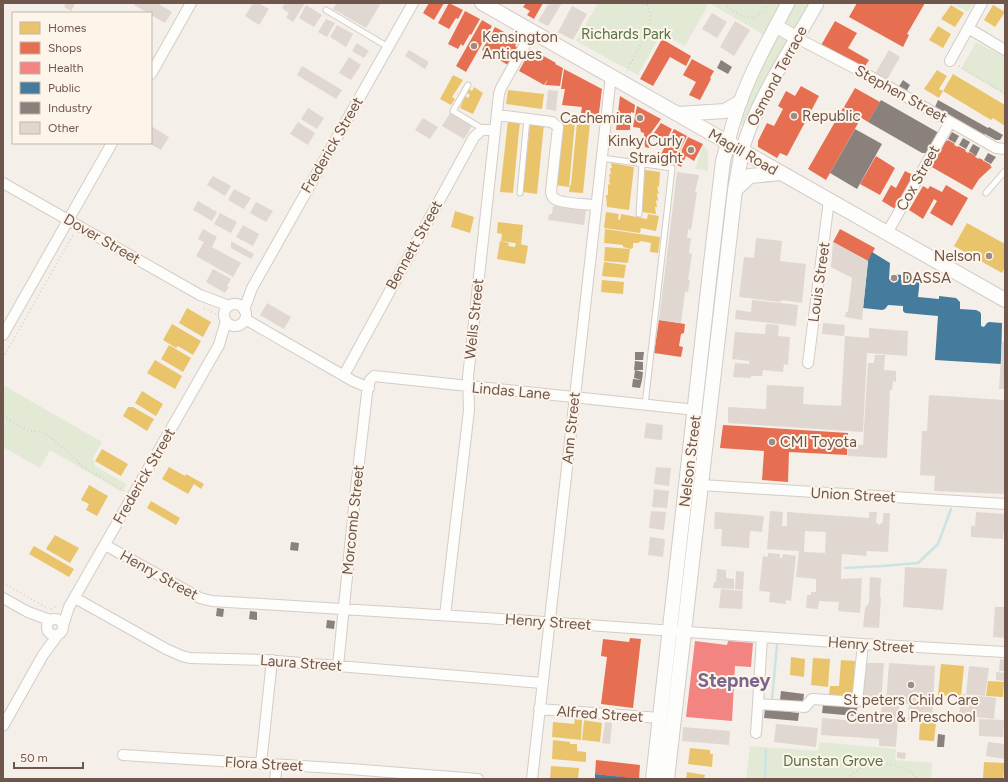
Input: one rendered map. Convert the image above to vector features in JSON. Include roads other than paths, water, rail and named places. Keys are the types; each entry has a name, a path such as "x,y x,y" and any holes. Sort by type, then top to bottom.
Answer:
{"main road":[{"name":"Magill Road","path":"482,3 1005,300"},
{"path":"678,114 725,112 740,102"},
{"name":"Nelson Street","path":"653,779 696,410 722,169 728,143"},
{"name":"Nelson Street","path":"667,779 735,190 742,151"},
{"path":"735,190 750,176 781,173"},
{"path":"687,485 701,485"},
{"path":"660,718 674,719"}],"street":[{"path":"152,72 191,3"},
{"name":"Frederick Street","path":"51,627 65,606 75,598 413,3"},
{"name":"Osmond Terrace","path":"728,143 732,124 755,66 788,3"},
{"name":"Osmond Terrace","path":"742,151 759,106 817,3"},
{"path":"950,61 982,3"},
{"path":"776,26 797,38"},
{"path":"968,28 1005,50"},
{"name":"Wells Street","path":"445,615 469,410 468,377 501,88 532,32"},
{"name":"Stephen Street","path":"797,38 868,75 996,148 1005,149"},
{"name":"Ann Street","path":"532,779 611,76"},
{"path":"497,115 552,122 558,127 551,191 552,196 555,199 562,201 596,205"},
{"name":"Cox Street","path":"887,233 950,122"},
{"path":"484,130 496,130"},
{"name":"Bennett Street","path":"344,376 474,137 478,132 484,130"},
{"path":"3,335 111,144"},
{"name":"Dover Street","path":"3,183 200,295 238,313 344,376 369,388"},
{"name":"Louis Street","path":"808,363 829,200"},
{"name":"Dover Street","path":"200,295 223,319 233,326 238,313"},
{"name":"Frederick Street","path":"219,345 225,309 238,313"},
{"name":"Lindas Lane","path":"374,376 696,410"},
{"name":"Morcomb Street","path":"338,666 355,497 370,380 374,376"},
{"name":"Union Street","path":"701,485 1005,504"},
{"name":"Henry Street","path":"105,544 205,600 863,644 1005,652"},
{"path":"3,598 51,627 43,655 3,726"},
{"name":"Laura Street","path":"75,598 166,650 190,658 272,660 542,683"},
{"name":"Frederick Street","path":"51,627 60,620 63,626 65,606"},
{"path":"756,733 762,637"},
{"path":"758,704 805,708 812,699 857,702 863,644"},
{"path":"260,764 272,660"},
{"name":"Alfred Street","path":"539,710 660,718"},
{"name":"Flora Street","path":"123,756 277,765 411,776 478,779"},
{"path":"275,779 277,765"}],"lane":[{"path":"326,10 388,47"},
{"path":"468,85 453,111 484,130"},
{"path":"520,193 527,119"},
{"path":"602,158 672,168 644,404"},
{"path":"638,214 642,164"},
{"path":"986,193 1005,171"}],"waterway":[{"path":"845,568 918,563 938,544 951,509"},
{"path":"772,700 777,645"},
{"path":"765,779 766,750"}],"place":[{"name":"Kensington Antiques","path":"474,46"},
{"name":"Republic","path":"794,116"},
{"name":"Cachemira","path":"640,118"},
{"name":"Kinky Curly Straight","path":"691,150"},
{"name":"Nelson","path":"989,256"},
{"name":"DASSA","path":"894,278"},
{"name":"CMI Toyota","path":"772,442"},
{"name":"St peters Child Care Centre & Preschool","path":"911,685"}],"district":[{"name":"Stepney","path":"734,680"}],"park label":[{"name":"Richards Park","path":"626,34"},
{"name":"Dunstan Grove","path":"833,761"}]}
